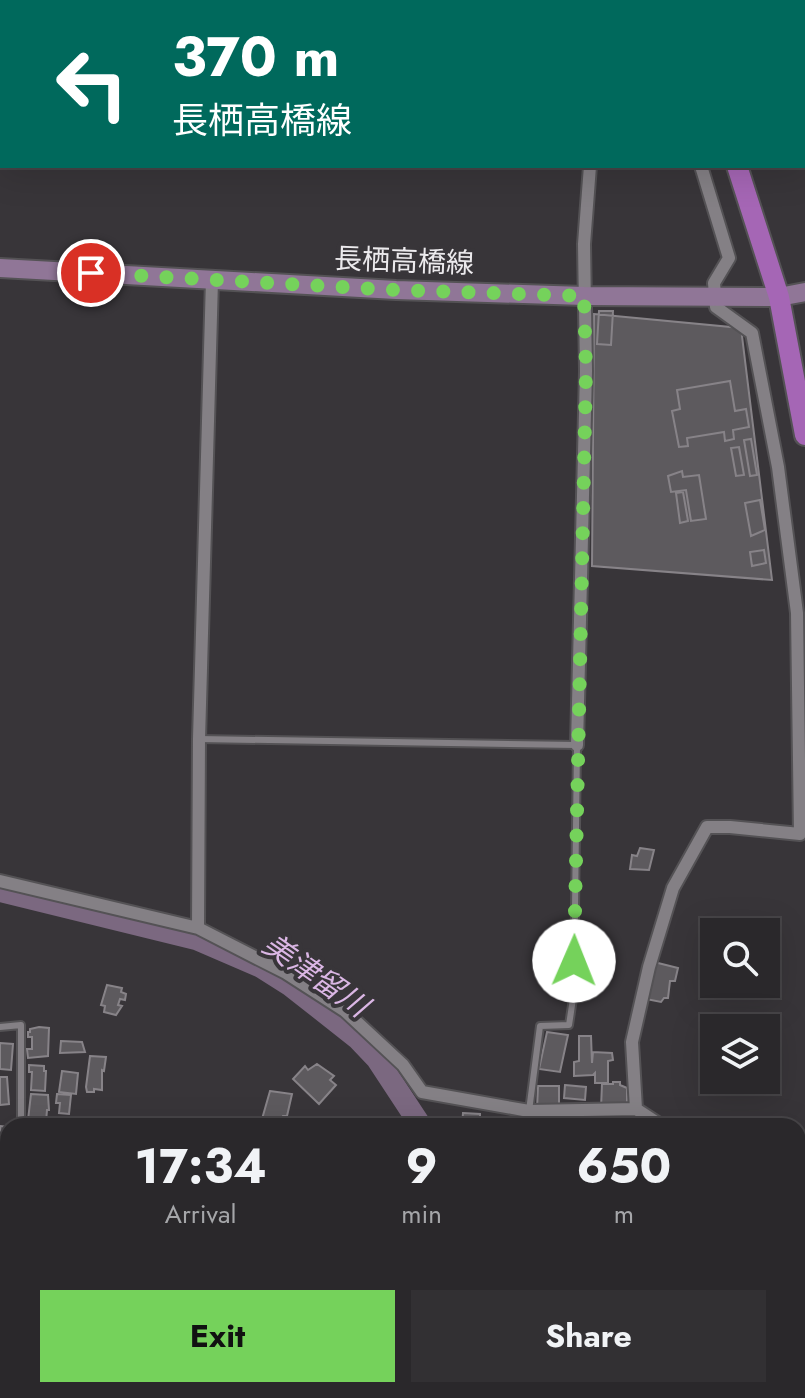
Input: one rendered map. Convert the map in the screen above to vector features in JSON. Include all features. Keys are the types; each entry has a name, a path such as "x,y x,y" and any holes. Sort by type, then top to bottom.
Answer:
{"highway":[{"path":"738,168 779,297 805,435"}],"main road":[{"name":"長栖高橋線","path":"0,268 584,296 779,297 805,292"}],"street":[{"path":"577,745 586,371 584,244 590,168"},
{"path":"636,1109 632,1042 649,967 673,888 707,827 800,834 797,613 778,467 752,333 716,307 714,283 729,258 702,168"},
{"path":"198,928 199,739 212,280"},
{"path":"0,881 198,928 286,973 345,1011 403,1065 422,1092 529,1111 636,1109 650,1118"}],"lane":[{"path":"199,739 577,745 574,992 569,1025 540,1026 529,1111"},
{"path":"0,1027 21,1025 21,1118"}],"building":[{"path":"599,311 613,311 611,345 597,344"},
{"path":"594,314 741,328 772,580 592,566"},
{"path":"730,381 735,411 746,409 749,427 733,430 734,439 725,441 724,432 687,438 688,446 679,447 672,411 680,409 677,390"},
{"path":"751,439 757,475 750,476 744,440"},
{"path":"739,447 744,475 736,476 731,448"},
{"path":"682,471 683,477 699,475 706,519 691,521 686,490 671,492 668,476"},
{"path":"683,492 688,521 680,523 676,493"},
{"path":"760,500 765,530 751,536 745,503"},
{"path":"764,550 766,563 752,566 750,552"},
{"path":"640,848 654,850 649,870 630,869 632,855 637,856"},
{"path":"654,962 678,968 675,981 670,981 668,998 661,1002 646,999"},
{"path":"107,985 122,988 121,992 126,994 125,1000 120,999 118,1005 122,1006 116,1015 104,1012 105,1006 101,1005"},
{"path":"39,1027 49,1028 48,1056 28,1058 27,1049 32,1049 32,1037 28,1037 28,1032"},
{"path":"547,1032 568,1035 560,1072 539,1069"},
{"path":"579,1036 591,1036 592,1063 593,1052 612,1053 613,1060 608,1061 608,1083 595,1083 595,1073 574,1076 574,1062 579,1061"},
{"path":"61,1041 82,1042 85,1052 60,1053"},
{"path":"0,1043 13,1044 11,1070 0,1069"},
{"path":"90,1056 106,1057 102,1070 102,1090 94,1089 94,1092 87,1092 86,1087"},
{"path":"317,1064 334,1076 330,1080 336,1085 319,1104 293,1079 305,1066 308,1070"},
{"path":"29,1065 44,1066 45,1091 31,1090 32,1072 29,1072"},
{"path":"62,1071 78,1073 76,1094 59,1092"},
{"path":"0,1077 7,1077 9,1104 0,1105"},
{"path":"620,1082 627,1088 627,1108 601,1108 602,1084"},
{"path":"565,1085 586,1087 585,1100 564,1098"},
{"path":"538,1086 559,1086 559,1110 537,1109"},
{"path":"270,1091 292,1094 287,1116 262,1118"},
{"path":"31,1094 48,1095 46,1118 28,1118"},
{"path":"57,1094 71,1095 69,1114 59,1113"},
{"path":"463,1113 480,1114 480,1118 463,1118"}],"waterway":[{"name":"美津留川","path":"0,891 196,939 261,967 291,986 357,1038 377,1059 416,1118"}],"route":[{"path":"91,273 396,290 584,296 586,371 574,961"}]}
